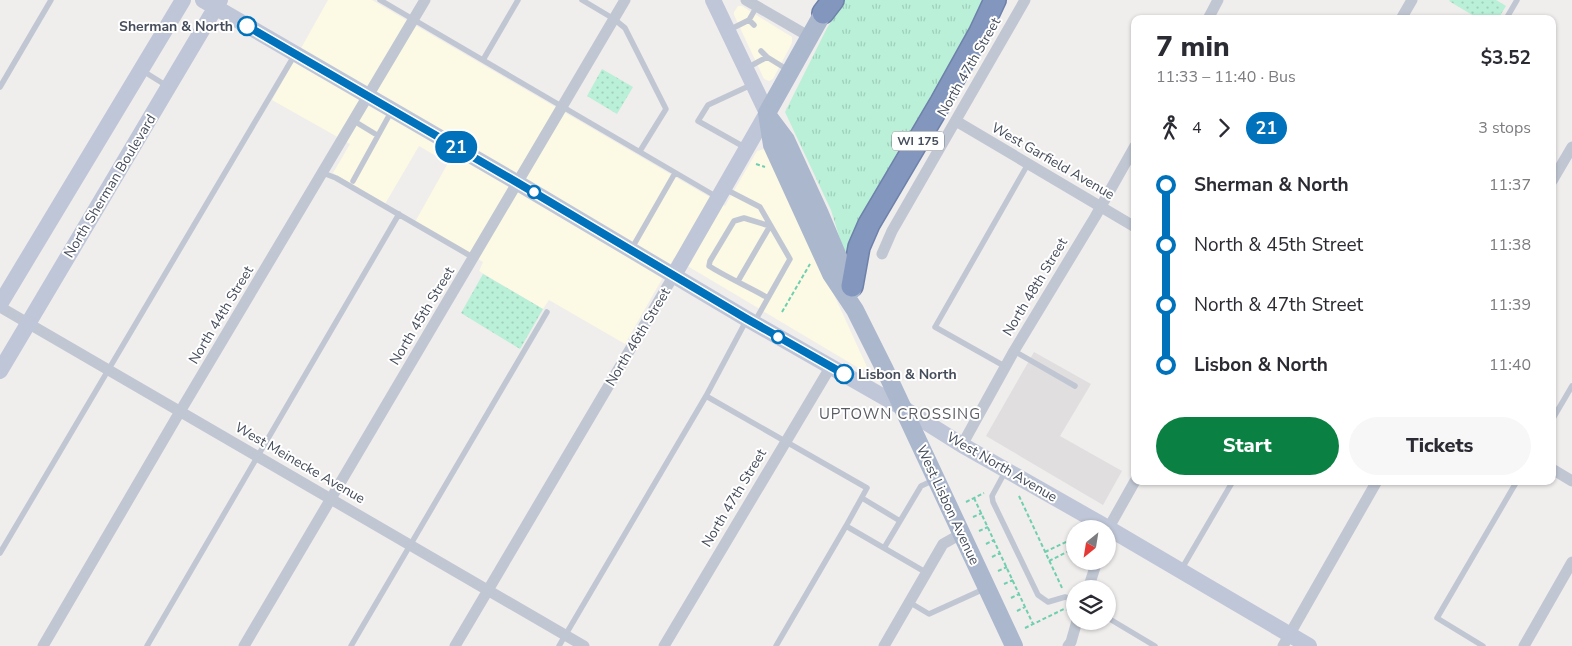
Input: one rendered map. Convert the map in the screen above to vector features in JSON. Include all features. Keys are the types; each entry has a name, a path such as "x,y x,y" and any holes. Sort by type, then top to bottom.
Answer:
{"highway":[{"name":"WI 175","path":"852,286 860,246 869,224 945,95 980,32 995,0"}],"main road":[{"path":"0,306 183,0"},
{"name":"West Lisbon Avenue","path":"713,0 767,113 786,140 852,286 855,310"},
{"name":"West North Avenue","path":"213,2 295,54 903,408 962,445 1094,520"},
{"name":"North Sherman Boulevard","path":"0,371 168,86 213,2"},
{"name":"North 46th Street","path":"674,275 829,4"},
{"name":"West Lisbon Avenue","path":"767,113 772,145 831,274 855,310 1014,646"},
{"name":"West North Avenue","path":"1116,533 1180,570 1286,640 1309,646"}],"street":[{"name":"North 44th Street","path":"43,646 180,411 369,97 425,0"},
{"name":"North 45th Street","path":"244,646 625,0"},
{"path":"746,0 810,37"},
{"name":"North 47th Street","path":"882,254 892,231 1025,0"},
{"path":"1210,15 1218,0"},
{"path":"1403,15 1412,0"},
{"name":"West Garfield Avenue","path":"956,121 1131,225"},
{"path":"1556,173 1572,147"},
{"name":"North 48th Street","path":"962,445 1009,360 1131,153"},
{"name":"North 46th Street","path":"456,646 674,275"},
{"name":"West Meinecke Avenue","path":"0,306 584,646"},
{"name":"North 47th Street","path":"664,646 831,366"},
{"path":"1556,471 1572,481"},
{"path":"1112,520 1132,485"},
{"path":"1286,640 1375,485"},
{"path":"887,645 943,544 961,534"},
{"path":"1524,646 1572,562"},
{"path":"1068,646 1074,630"}],"lane":[{"path":"0,87 51,0"},
{"path":"380,0 675,173 760,207 790,259 768,298 751,321 706,396 559,646"},
{"path":"483,60 518,0"},
{"path":"582,0 614,19 625,28 666,109 640,152"},
{"path":"1508,15 1517,0"},
{"path":"727,31 749,20 757,6"},
{"path":"749,20 752,27"},
{"path":"764,50 767,57 790,71"},
{"path":"0,553 295,54"},
{"path":"745,68 767,57"},
{"path":"141,70 168,86"},
{"path":"747,148 698,121 708,105 753,85"},
{"path":"352,181 392,110"},
{"path":"354,121 377,135"},
{"path":"1028,164 935,328 1075,386"},
{"path":"323,173 399,214 474,258"},
{"path":"630,249 675,173"},
{"path":"147,646 399,214"},
{"path":"768,298 738,281 728,278 710,266 710,261 734,221 744,218 770,226"},
{"path":"738,281 770,226"},
{"path":"351,646 547,312"},
{"path":"1556,413 1572,386"},
{"path":"706,396 867,488 776,646"},
{"path":"1006,470 992,496 993,502 1038,595 1048,602 1066,597"},
{"path":"884,548 920,486 936,479"},
{"path":"1180,570 1230,485"},
{"path":"1483,646 1436,618 1515,485"},
{"path":"862,498 900,521"},
{"path":"846,526 927,573"},
{"path":"910,602 929,614 986,588"},
{"path":"1116,623 1155,646"}],"path":[{"path":"756,164 768,166"},
{"path":"782,312 814,257"},
{"path":"966,502 988,492"},
{"path":"1019,496 1062,590 1066,590"},
{"path":"974,498 1033,624"},
{"path":"973,517 982,513"},
{"path":"979,531 988,527"},
{"path":"986,544 994,540"},
{"path":"1045,552 1066,542"},
{"path":"1049,561 1066,552"},
{"path":"992,557 1000,554"},
{"path":"998,571 1007,567"},
{"path":"1004,584 1013,580"},
{"path":"1011,598 1019,594"},
{"path":"1017,611 1025,607"},
{"path":"1025,628 1066,609"}],"shaded area":[{"path":"328,0 372,0 725,206 757,151 767,148 867,367 862,370 674,258 625,344 549,300 543,309 479,271 483,262 415,222 448,163 419,146 385,204 333,173 350,144 272,100"},
{"path":"738,6 742,6 792,37 792,43 773,79 769,81 764,79 734,15"},
{"path":"1034,352 1091,384 1060,436 1122,471 1103,505 986,436"}],"green space":[{"path":"845,0 984,0 850,263 843,249 831,210 785,112 827,28"},
{"path":"1496,0 1506,6 1500,15 1472,15 1449,1"},
{"path":"602,69 633,87 617,114 587,96"},
{"path":"483,274 543,309 520,349 461,313"}],"bus line":[{"name":"21","path":"247,26 844,374"}],"place":[{"name":"Sherman & North","path":"247,26"},
{"name":"Lisbon & North","path":"844,374"}],"district":[{"name":"UPTOWN CROSSING","path":"900,414"}]}
